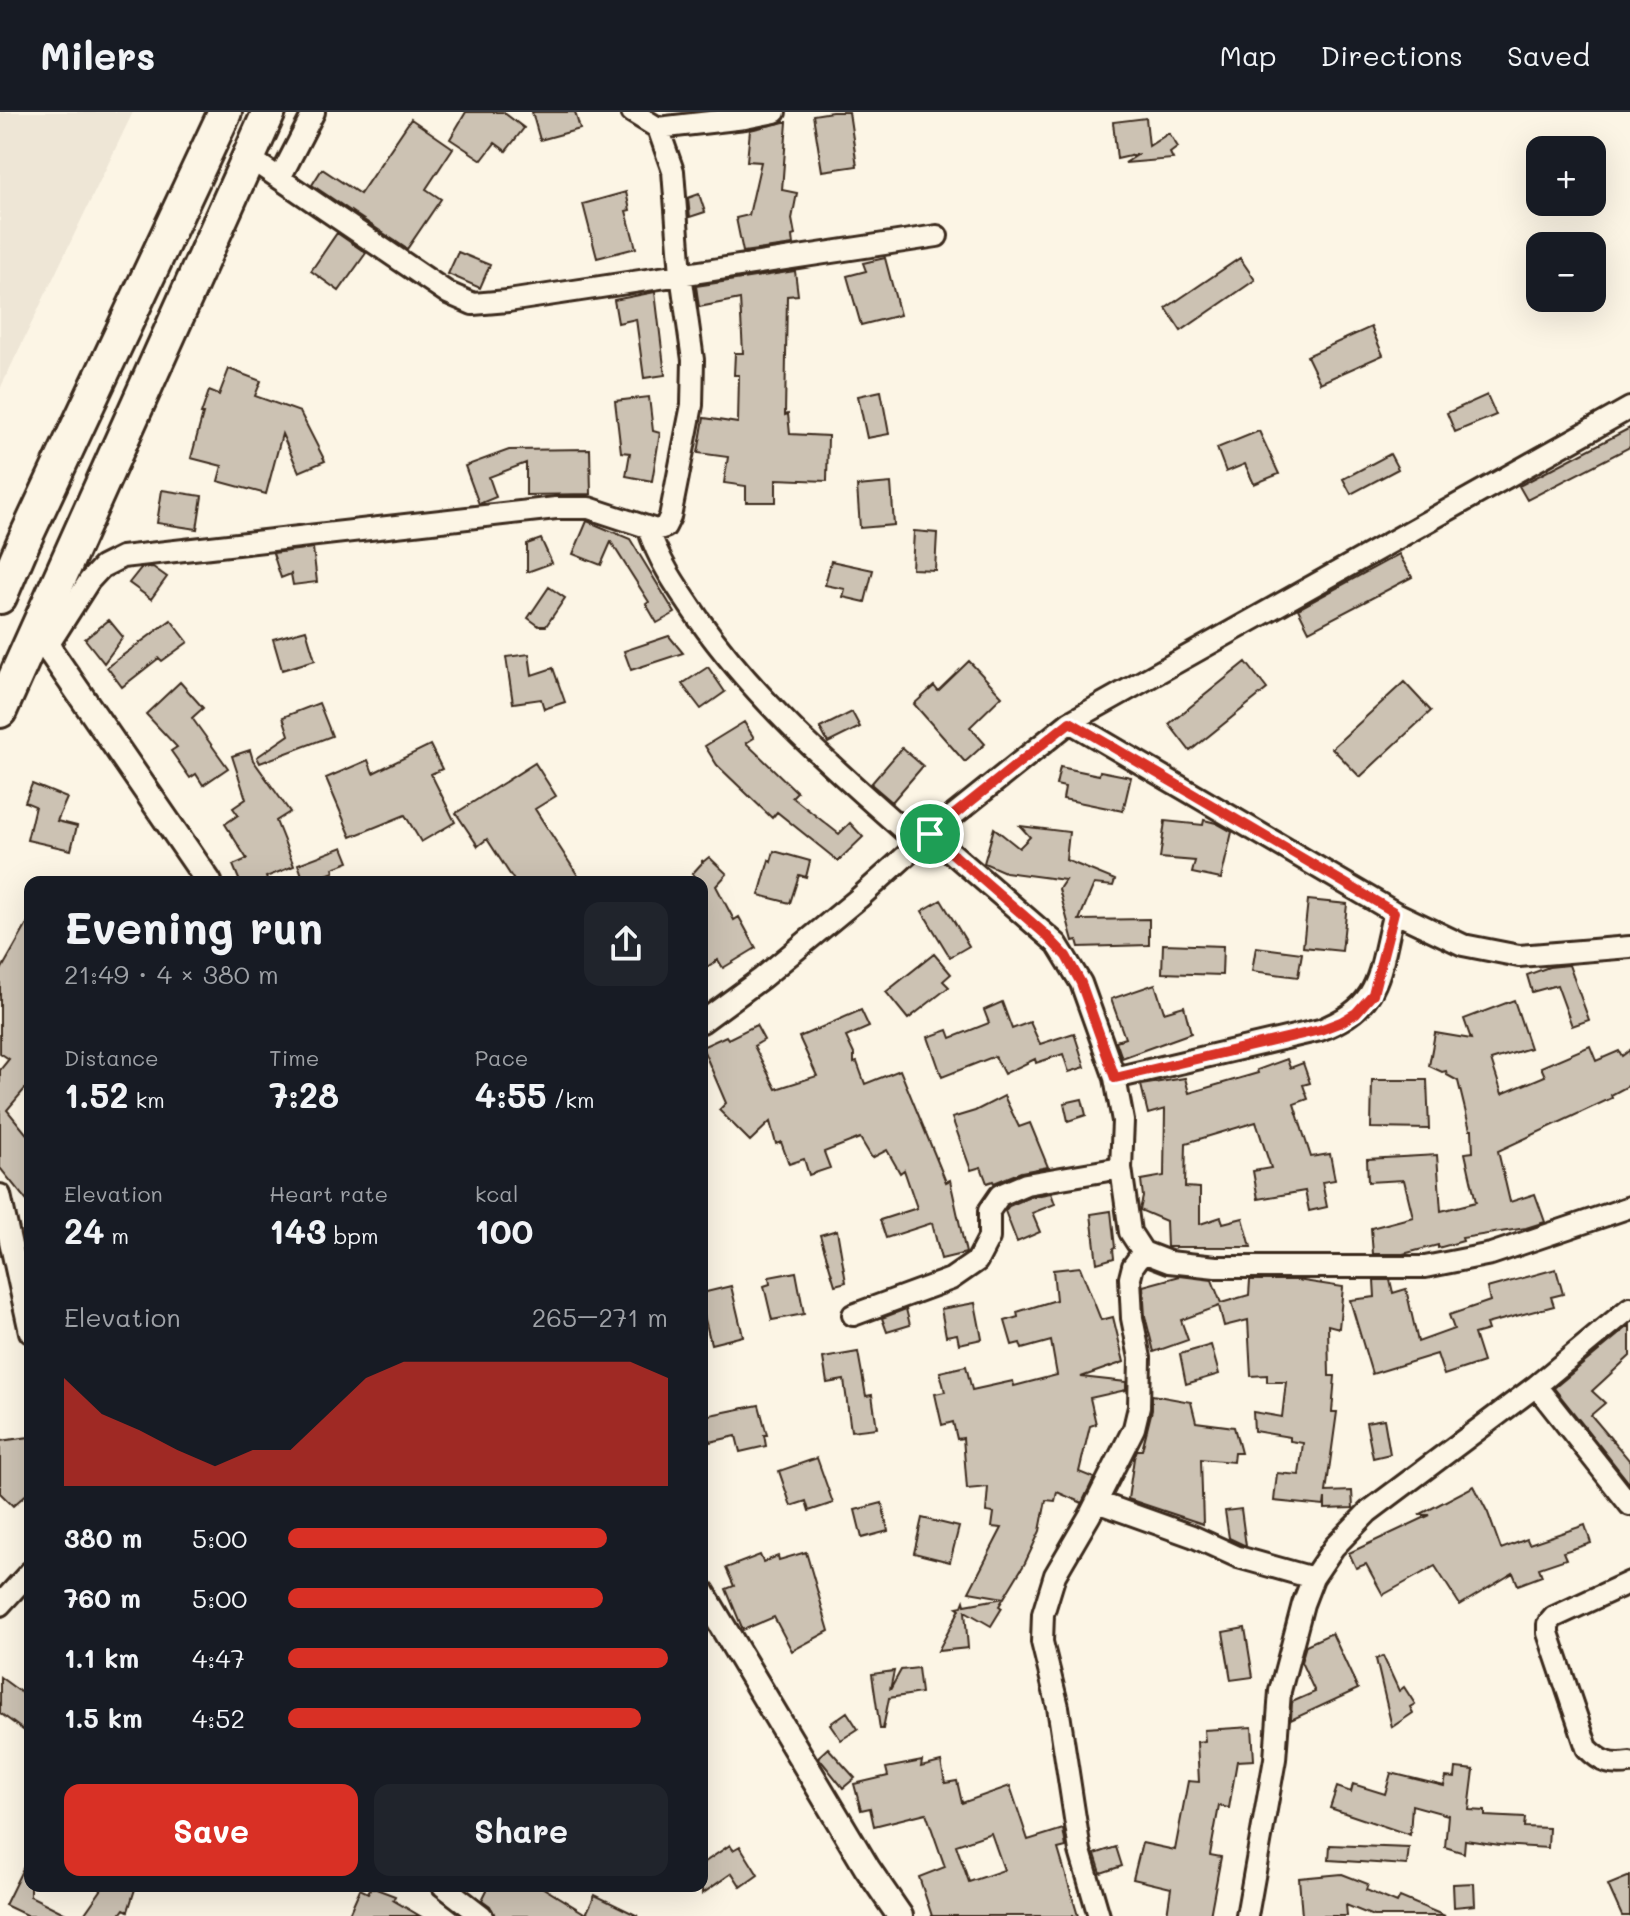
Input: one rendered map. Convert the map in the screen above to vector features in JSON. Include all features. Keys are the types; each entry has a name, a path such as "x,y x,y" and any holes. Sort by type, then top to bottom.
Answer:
{"main road":[{"path":"0,597 225,112"},
{"path":"0,711 41,638 269,112"}],"street":[{"path":"280,178 314,112"},
{"path":"632,112 658,128 775,112"},
{"path":"205,876 41,638 102,567 122,557 556,508 589,508 648,528 663,529 670,517 692,405 693,360 681,274 673,171 658,128"},
{"path":"248,157 448,293 473,304 937,236"},
{"path":"708,1018 762,978 859,898 924,839 1070,722 1630,408"},
{"path":"648,528 658,558 713,639 751,686 800,738 1045,934 1066,956 1081,983 1115,1078 1123,1121 1121,1168 1130,1232 1143,1252 1169,1262 1216,1267 1425,1267 1491,1254 1630,1207"},
{"path":"1070,722 1394,912 1463,945 1519,956 1630,947"},
{"path":"1115,1078 1320,1030 1341,1022 1356,1013 1373,994 1394,912"},
{"path":"853,1315 951,1279 977,1261 989,1238 989,1211 1000,1195 1026,1184 1121,1168"},
{"path":"0,1195 24,1305"},
{"path":"1099,1916 1080,1851 1058,1707 1042,1642 1043,1614 1055,1575 1097,1502 1134,1428 1139,1407 1140,1358 1132,1318 1130,1278 1133,1266 1143,1252"},
{"path":"1247,1916 1275,1759 1280,1691 1313,1578 1334,1547 1368,1512 1536,1386 1630,1308"},
{"path":"1536,1386 1630,1505"},
{"path":"1097,1502 1192,1536 1238,1557 1313,1578"},
{"path":"0,1605 24,1579"},
{"path":"1630,1582 1554,1617 1548,1624 1548,1633 1587,1748 1599,1761 1612,1765 1630,1763"},
{"path":"708,1602 867,1868 900,1916"},
{"path":"451,1892 482,1916"}],"shaded area":[{"path":"0,112 133,112 0,389"}],"building":[{"path":"466,112 503,112 524,128 506,151 495,143 482,160 450,139"},
{"path":"532,112 575,112 580,129 540,140"},
{"path":"849,112 857,166 822,171 813,115"},
{"path":"1146,118 1149,146 1169,133 1178,147 1170,153 1173,159 1125,163 1139,154 1117,159 1113,122"},
{"path":"411,119 453,148 426,189 441,199 407,249 312,185 322,169 360,194"},
{"path":"787,122 782,190 797,193 792,219 793,245 743,252 736,218 749,215 761,162 747,161 750,130"},
{"path":"626,192 630,210 626,211 636,248 597,258 583,204"},
{"path":"699,194 705,212 690,217 688,198"},
{"path":"337,233 366,253 339,291 311,271"},
{"path":"458,252 490,265 480,288 448,274"},
{"path":"885,258 900,315 861,325 847,276 866,271 863,263"},
{"path":"1240,258 1255,280 1181,331 1166,308"},
{"path":"795,271 798,295 787,296 785,415 788,414 790,434 828,436 827,481 776,479 776,502 746,502 746,486 724,483 728,457 698,453 704,418 738,423 739,375 734,375 735,353 743,353 740,299 699,307 696,286"},
{"path":"655,292 665,375 644,378 636,319 618,323 614,300"},
{"path":"1371,327 1383,355 1320,383 1307,356"},
{"path":"229,369 261,381 255,396 300,412 325,461 299,472 282,434 266,494 218,481 222,466 191,458 209,391 219,395"},
{"path":"881,391 889,434 867,438 858,396"},
{"path":"1487,395 1496,415 1455,432 1447,413"},
{"path":"649,397 653,431 660,433 652,481 626,476 630,453 621,452 615,401"},
{"path":"1630,428 1630,447 1527,500 1519,486"},
{"path":"1259,431 1279,474 1254,484 1245,464 1226,472 1217,448"},
{"path":"590,449 591,494 526,495 526,463 489,477 496,497 479,504 465,466 509,450"},
{"path":"1390,454 1398,469 1351,494 1343,479"},
{"path":"891,483 894,525 860,528 857,486"},
{"path":"162,490 202,496 197,529 157,523"},
{"path":"587,521 630,539 675,613 657,623 646,604 649,602 611,542 601,565 573,554"},
{"path":"914,531 937,533 935,570 912,569"},
{"path":"541,539 552,563 527,572 527,544"},
{"path":"313,548 317,582 293,585 291,574 281,578 273,553"},
{"path":"1399,554 1412,577 1309,631 1298,609"},
{"path":"831,561 873,570 865,602 843,597 845,589 825,585"},
{"path":"153,567 167,577 151,599 129,583 141,568"},
{"path":"549,587 565,598 546,626 539,626 528,618"},
{"path":"109,620 123,637 104,663 85,639"},
{"path":"171,620 188,642 162,661 159,658 122,687 107,667"},
{"path":"306,630 315,660 282,670 273,639"},
{"path":"669,636 683,653 631,670 624,651"},
{"path":"529,654 532,675 553,668 565,702 544,709 541,699 513,703 506,657"},
{"path":"969,661 1002,696 970,727 985,744 965,762 914,704 934,686 938,691"},
{"path":"1246,662 1267,689 1190,751 1169,724"},
{"path":"708,667 725,692 701,709 682,684"},
{"path":"180,682 203,708 192,718 228,768 203,785 196,774 190,778 171,751 177,747 146,714"},
{"path":"1404,682 1431,711 1360,777 1332,748"},
{"path":"319,703 332,736 260,763 257,757 289,735 283,717"},
{"path":"852,712 860,727 828,743 820,728"},
{"path":"744,722 754,738 746,743 797,792 792,797 839,834 850,823 863,837 838,861 777,812 772,818 717,765 705,746"},
{"path":"430,745 442,769 431,774 455,822 421,842 405,815 351,837 326,778 368,760 373,773"},
{"path":"902,748 923,766 892,802 871,784"},
{"path":"250,750 253,760 290,812 276,821 294,866 269,876 238,876 233,865 247,859 225,824 238,815 233,808 246,799 232,756"},
{"path":"535,763 556,796 535,809 578,876 511,876 487,839 478,846 456,813"},
{"path":"1060,767 1099,775 1100,771 1131,777 1123,811 1063,799 1065,787 1056,785"},
{"path":"32,784 67,798 57,821 77,826 71,850 27,840 35,806 25,802"},
{"path":"1204,820 1232,832 1221,879 1192,873 1195,861 1160,858 1165,821 1203,825"},
{"path":"1020,826 1069,832 1066,860 1115,880 1113,886 1094,884 1079,920 1149,919 1149,945 1079,947 1077,940 1073,941 1059,889 1065,880 1005,872 984,863 994,828 1019,848 1030,837"},
{"path":"343,847 349,862 323,876 302,876 298,864"},
{"path":"774,851 810,861 806,877 799,875 790,903 759,895"},
{"path":"709,857 727,874 716,886 734,920 739,917 756,948 723,968 718,960 708,966 708,876 692,874"},
{"path":"941,900 969,946 950,957 922,911"},
{"path":"1308,900 1347,904 1342,951 1303,947"},
{"path":"24,930 24,1090 7,1110 24,1131 24,1198 0,1168 0,1070 9,1059 0,1053 0,972"},
{"path":"1163,944 1223,946 1222,975 1162,973"},
{"path":"1256,947 1302,953 1298,977 1252,971"},
{"path":"934,954 951,974 943,981 949,987 908,1019 886,992"},
{"path":"1569,965 1589,1020 1572,1026 1557,985 1532,992 1527,975 1549,967"},
{"path":"1155,984 1164,1012 1184,1006 1191,1033 1122,1058 1116,1041 1125,1038 1111,999"},
{"path":"1514,1000 1530,1048 1491,1060 1502,1094 1545,1076 1541,1067 1590,1046 1596,1061 1619,1051 1622,1056 1630,1050 1630,1085 1611,1095 1612,1098 1498,1151 1510,1202 1535,1194 1545,1222 1462,1238 1463,1241 1438,1248 1438,1245 1403,1254 1373,1254 1371,1228 1413,1217 1404,1180 1368,1182 1367,1159 1437,1155 1441,1211 1476,1202 1465,1153 1473,1152 1472,1130 1458,1081 1447,1075 1446,1071 1429,1066 1435,1033 1471,1039 1464,1019"},
{"path":"1002,1002 1012,1029 1030,1022 1040,1044 1074,1033 1085,1067 1069,1072 1063,1054 1036,1063 1035,1059 1004,1074 995,1056 942,1077 928,1037 948,1030 951,1038 989,1023 984,1010"},
{"path":"861,1010 869,1027 846,1037 854,1054 854,1063 857,1062 865,1084 900,1070 946,1182 950,1180 966,1253 941,1259 932,1223 886,1238 880,1220 917,1208 904,1170 900,1173 887,1150 872,1158 860,1138 824,1152 830,1168 809,1175 804,1159 789,1164 781,1142 776,1144 770,1122 750,1141 719,1110 726,1103 708,1061 708,1044 726,1036 728,1039 756,1025 764,1040 754,1046 776,1089 817,1076 799,1037"},
{"path":"1287,1059 1290,1068 1303,1063 1310,1083 1303,1085 1308,1099 1294,1104 1311,1157 1330,1154 1335,1180 1322,1182 1327,1207 1309,1211 1305,1191 1258,1199 1253,1171 1271,1168 1256,1122 1186,1143 1185,1187 1200,1188 1200,1224 1221,1217 1223,1223 1243,1218 1251,1247 1167,1247 1166,1221 1140,1210 1143,1197 1141,1180 1164,1176 1165,1109 1148,1114 1141,1085 1185,1078 1189,1093 1258,1073 1257,1070"},
{"path":"1372,1080 1427,1080 1429,1129 1371,1128"},
{"path":"1004,1096 1019,1127 1030,1123 1048,1167 987,1183 981,1167 971,1170 952,1118 975,1111"},
{"path":"1082,1099 1086,1115 1068,1121 1064,1103"},
{"path":"1051,1193 1055,1204 1032,1213 1040,1232 1017,1242 1005,1211 1009,1206 1030,1197"},
{"path":"1111,1211 1114,1258 1097,1263 1091,1214"},
{"path":"837,1230 846,1282 835,1285 820,1235"},
{"path":"1080,1267 1101,1320 1113,1317 1124,1362 1081,1377 1126,1382 1126,1390 1090,1398 1096,1424 1090,1426 1079,1472 1094,1478 1082,1503 1057,1492 1055,1501 1046,1500 1040,1531 1004,1598 969,1592 1002,1528 992,1527 994,1513 986,1512 988,1487 967,1489 963,1438 957,1439 953,1422 942,1425 935,1394 945,1392 940,1372 966,1366 972,1390 1013,1381 1014,1386 1057,1375 1051,1341 1022,1349 1020,1343 1012,1345 1005,1321 1018,1317 1017,1312 1056,1300 1053,1270"},
{"path":"1556,1269 1563,1294 1551,1297 1554,1306 1486,1324 1488,1330 1474,1334 1483,1362 1444,1375 1437,1354 1372,1374 1350,1300 1375,1297 1374,1280 1390,1280 1393,1293 1406,1289 1418,1342 1454,1329 1449,1315 1490,1301 1487,1288"},
{"path":"796,1272 804,1314 772,1320 764,1286 770,1284 769,1277"},
{"path":"1180,1276 1212,1280 1221,1303 1249,1295 1250,1280 1297,1280 1343,1287 1339,1328 1328,1325 1329,1376 1335,1376 1332,1412 1337,1412 1326,1492 1352,1491 1353,1508 1325,1509 1325,1498 1324,1506 1274,1501 1277,1473 1299,1475 1303,1443 1290,1441 1290,1437 1254,1431 1253,1412 1282,1417 1286,1382 1267,1382 1267,1375 1251,1376 1248,1320 1224,1326 1219,1306 1181,1320 1188,1340 1154,1352 1145,1316 1143,1286"},
{"path":"731,1286 743,1336 711,1344 708,1292"},
{"path":"975,1303 982,1339 959,1344 957,1334 946,1336 941,1309"},
{"path":"906,1309 910,1325 887,1332 882,1318"},
{"path":"1630,1325 1630,1356 1592,1391 1605,1403 1591,1415 1630,1461 1630,1484 1554,1388"},
{"path":"1211,1345 1219,1374 1186,1384 1180,1354"},
{"path":"858,1352 866,1396 872,1395 877,1428 851,1431 844,1380 827,1383 823,1358"},
{"path":"1152,1395 1191,1402 1196,1422 1234,1427 1241,1453 1234,1453 1233,1462 1201,1459 1203,1524 1128,1499 1134,1458 1137,1450 1142,1450 1152,1410"},
{"path":"759,1405 767,1435 764,1435 766,1446 740,1452 736,1436 710,1442 708,1415"},
{"path":"1384,1419 1390,1454 1373,1458 1366,1422"},
{"path":"24,1438 24,1496 13,1506 0,1493 0,1441"},
{"path":"817,1458 833,1503 809,1511 806,1501 791,1506 779,1471"},
{"path":"1474,1486 1501,1549 1527,1539 1529,1544 1585,1525 1591,1543 1563,1552 1566,1559 1539,1568 1542,1576 1518,1585 1513,1573 1460,1605 1435,1566 1383,1595 1366,1564 1356,1568 1349,1553 1430,1515 1419,1515"},
{"path":"882,1503 888,1531 862,1538 855,1510"},
{"path":"1241,1509 1246,1546 1229,1538 1225,1511"},
{"path":"922,1518 959,1527 950,1562 914,1553"},
{"path":"806,1552 829,1631 792,1651 774,1617 743,1630 726,1589 734,1586 726,1568 760,1555 763,1562 778,1556 779,1560"},
{"path":"1004,1598 991,1626 965,1611 968,1648 938,1651 960,1609 957,1607 962,1606 964,1601 965,1605"},
{"path":"1245,1628 1253,1677 1231,1680 1223,1632"},
{"path":"1332,1633 1358,1689 1291,1720 1292,1702 1315,1692 1301,1662 1306,1645"},
{"path":"1383,1656 1399,1691 1404,1687 1415,1704 1410,1707 1413,1713 1392,1727 1376,1659"},
{"path":"918,1668 921,1693 889,1698 883,1729 880,1729 872,1674 894,1671 890,1690 901,1670"},
{"path":"0,1677 24,1695 24,1731 0,1713"},
{"path":"847,1712 858,1729 841,1740 830,1724"},
{"path":"1252,1727 1254,1760 1237,1761 1229,1808 1219,1806 1210,1855 1221,1857 1210,1916 1167,1915 1171,1888 1133,1879 1142,1843 1175,1850 1188,1781 1199,1782 1197,1742 1205,1741 1204,1730"},
{"path":"828,1748 855,1778 843,1788 818,1757"},
{"path":"922,1761 921,1767 941,1762 945,1783 957,1781 962,1803 1010,1786 1028,1840 1063,1829 1066,1847 1058,1849 1078,1916 932,1916 919,1877 945,1867 926,1813 874,1826 870,1808 861,1810 854,1784 888,1776 886,1768","holes":["991,1833 1004,1870 969,1882 956,1845"]},
{"path":"1456,1768 1474,1770 1469,1810 1485,1811 1485,1816 1525,1818 1524,1827 1549,1828 1548,1848 1465,1840 1464,1853 1445,1847 1448,1815 1412,1805 1410,1835 1330,1808 1337,1787 1351,1792 1353,1784 1385,1794 1391,1773 1444,1786 1446,1777 1455,1778"},
{"path":"730,1845 733,1850 740,1846 758,1875 741,1887 732,1873 708,1890 708,1860"},
{"path":"1330,1845 1409,1848 1407,1865 1329,1860"},
{"path":"1116,1847 1122,1866 1101,1873 1095,1854"},
{"path":"24,1866 24,1892 30,1892 30,1896 70,1916 28,1916 5,1905"},
{"path":"1342,1874 1368,1884 1366,1890 1397,1903 1400,1897 1445,1916 1373,1916 1346,1905 1347,1916 1302,1916 1299,1878"},
{"path":"1630,1876 1630,1916 1622,1916 1608,1885"},
{"path":"1474,1883 1475,1905 1454,1907 1453,1884"},
{"path":"100,1892 134,1892 128,1911 124,1909 119,1916 83,1916"},
{"path":"359,1892 384,1892 395,1896 393,1900 420,1916 348,1916"},
{"path":"486,1892 550,1892 586,1914 595,1895 638,1916 495,1916 490,1906 482,1900"}],"route":[{"path":"1070,722 1394,912 1373,994 1356,1013 1320,1030 1115,1078 1081,983 1057,944 930,834 1070,722"}]}
